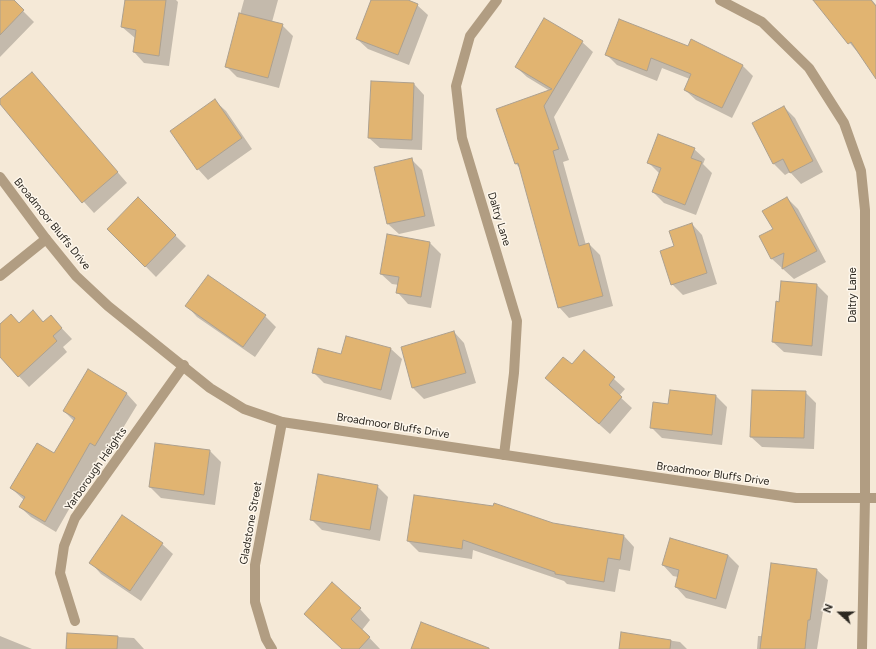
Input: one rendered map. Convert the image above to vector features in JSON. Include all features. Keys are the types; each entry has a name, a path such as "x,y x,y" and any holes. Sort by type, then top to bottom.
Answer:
{"street":[{"name":"Daltry Lane","path":"497,0 470,36 456,86 462,138 517,321 514,373 504,455"},
{"name":"Daltry Lane","path":"720,0 762,22 809,68 844,123 861,171 865,210 865,498 862,649"},
{"name":"Broadmoor Bluffs Drive","path":"0,178 76,276 108,306 184,365 210,388 244,409 282,422 796,498 876,498"},
{"path":"0,276 46,239"},
{"name":"Yarborough Heights","path":"75,620 60,573 64,546 75,518 184,365"},
{"name":"Gladstone Street","path":"272,649 266,640 254,602 255,565 282,422"}],"building":[{"path":"0,0 14,0 24,10 0,35"},
{"path":"125,0 166,0 159,56 133,52 136,30 121,27"},
{"path":"371,0 408,0 418,4 398,55 356,39"},
{"path":"813,0 871,0 876,6 876,79 851,42 848,44"},
{"path":"239,13 283,24 268,78 225,67"},
{"path":"544,18 583,41 544,106 559,149 553,151 579,246 589,243 603,296 558,308 518,163 515,164 496,109 552,89 515,67"},
{"path":"619,19 688,46 691,39 743,65 722,108 684,90 691,74 651,58 647,71 605,55"},
{"path":"32,72 118,172 82,203 0,104 0,99"},
{"path":"371,81 414,83 412,140 368,138"},
{"path":"215,99 242,138 197,170 170,131"},
{"path":"784,106 813,161 790,173 783,159 773,164 752,123"},
{"path":"658,134 695,148 691,158 702,162 685,205 652,192 661,168 647,163"},
{"path":"412,158 425,216 387,224 374,167"},
{"path":"138,197 176,235 145,267 107,229"},
{"path":"787,197 817,251 782,269 784,253 771,259 759,236 773,229 762,211"},
{"path":"692,223 707,273 671,285 660,251 674,246 669,231"},
{"path":"387,234 430,242 421,297 396,293 399,277 380,274"},
{"path":"208,275 266,315 243,347 185,306"},
{"path":"781,281 817,284 812,346 772,342 776,301 779,302"},
{"path":"33,310 43,322 51,315 62,328 53,336 57,341 18,377 0,357 0,324 11,314 19,323"},
{"path":"454,331 466,373 412,388 401,347"},
{"path":"346,336 391,348 381,390 312,373 318,348 341,354"},
{"path":"584,350 615,377 609,385 622,397 599,424 545,378 563,357 572,364"},
{"path":"88,369 127,393 95,446 90,443 45,522 19,507 25,497 10,488 37,443 54,453 75,418 63,411"},
{"path":"670,390 716,395 712,435 650,428 653,402 668,404"},
{"path":"752,390 806,391 804,438 750,437"},
{"path":"155,443 210,450 204,495 149,487"},
{"path":"318,474 378,485 370,530 310,520"},
{"path":"414,495 493,506 494,503 553,523 624,535 620,560 608,558 604,582 555,574 555,572 463,540 462,549 407,541"},
{"path":"122,515 163,543 130,591 89,563"},
{"path":"670,538 728,555 716,599 675,587 679,570 662,565"},
{"path":"771,563 817,569 810,620 808,620 805,649 760,649"},
{"path":"332,582 361,608 351,619 370,637 359,649 342,649 304,614"},
{"path":"421,622 489,648 489,649 411,649"},
{"path":"621,632 671,640 670,649 619,649"},
{"path":"67,633 118,636 117,649 66,649"}]}
